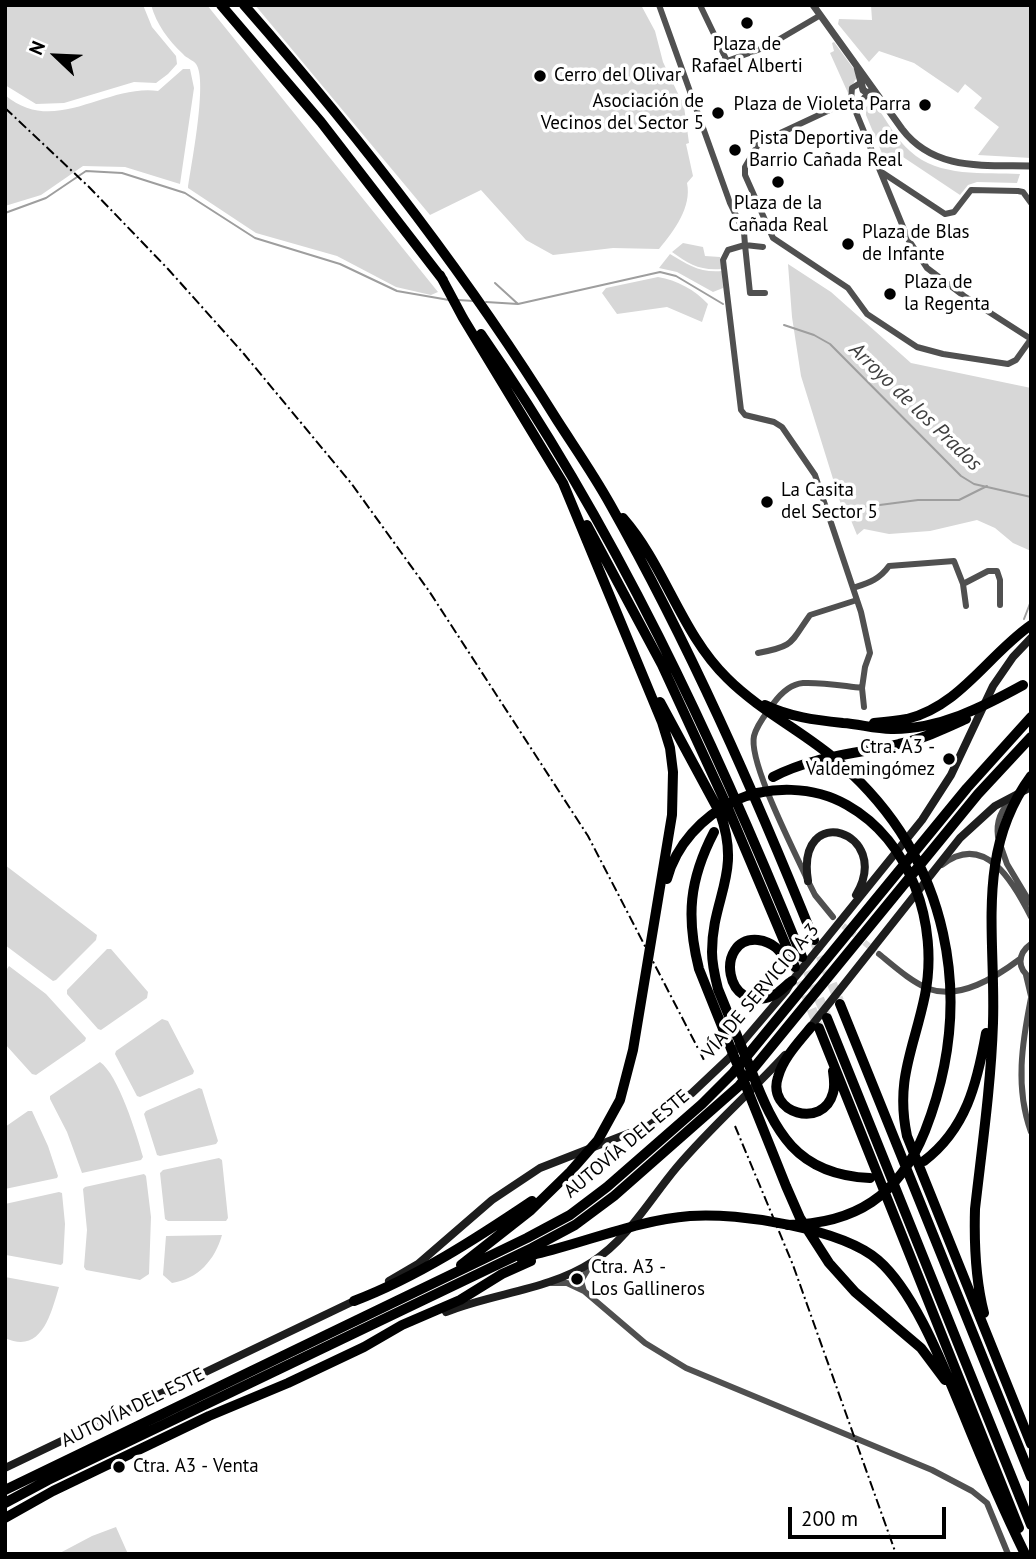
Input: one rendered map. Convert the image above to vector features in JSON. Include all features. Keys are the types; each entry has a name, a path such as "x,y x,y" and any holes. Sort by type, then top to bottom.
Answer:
{"highway":[{"path":"220,5 321,122 440,275 594,513 672,662 736,798 802,957"},
{"path":"244,5 387,175 463,277 522,364 610,504 689,656 819,941"},
{"path":"495,362 662,665 727,806 793,973"},
{"path":"444,1276 531,1210 585,1156 598,1140 620,1100 627,1077 656,919 672,815 673,772 670,748 662,722 563,484"},
{"path":"610,504 627,523 653,562 703,650 726,677 744,694 839,761 877,800 922,870 942,926 951,985 949,1035 941,1082 923,1134 900,1175 884,1193 871,1204 814,1228"},
{"path":"853,724 907,719 942,703 1031,625"},
{"path":"634,651 725,827 729,862 715,926 712,950 714,971 718,989 762,1100 785,1140 805,1159 848,1177 870,1178"},
{"path":"773,776 813,761 931,735 1027,682"},
{"path":"769,710 813,720 892,729 966,716"},
{"name":"AUTOVÍA DEL ESTE","path":"5,1490 444,1276 483,1260 570,1215 616,1179 702,1104 733,1073 967,788 1031,717"},
{"name":"AUTOVÍA DEL ESTE","path":"5,1503 533,1248 575,1225 614,1196 756,1068 978,794 1031,737"},
{"path":"989,1340 975,1264 975,1209 992,1037 992,873 1007,817 1031,776"},
{"path":"656,919 673,862 689,835 708,818 739,799 790,789 825,795 844,803 876,826 889,840 912,878 921,906 927,944 928,980 906,1069 902,1093 903,1114 916,1160 1031,1444"},
{"path":"714,832 703,854 692,894 692,943 699,970 795,1208 814,1243 855,1292 921,1348 946,1382 962,1412"},
{"path":"755,940 772,944 793,973 775,995 751,998 734,986 729,971 736,950 745,942 755,940"},
{"path":"924,1161 950,1138 971,1095 982,1056 993,989"},
{"path":"840,1004 1031,1477"},
{"path":"827,1018 1031,1525"},
{"path":"817,1031 1027,1554"},
{"path":"817,1031 834,1072 833,1093 825,1107 815,1114 790,1112 779,1101 777,1079 782,1065 817,1031"},
{"path":"354,1301 378,1292 420,1269 555,1186"},
{"path":"353,1334 381,1326 536,1254 640,1226 692,1216 722,1216 814,1228 861,1248 895,1277 927,1332 1003,1508 1027,1554"},
{"path":"5,1518 53,1491 209,1416 364,1347 402,1325 460,1300 502,1274 562,1248"}],"main road":[{"name":"VÍA DE SERVICIO A-3","path":"5,1468 354,1301 418,1264 492,1200 540,1168 650,1125 692,1093 745,1041 786,991 793,973 819,941 835,927 922,820 951,775 993,686 1013,657 1031,638"},
{"path":"364,1347 461,1306 544,1283 593,1262 616,1242 678,1166 761,1081 817,1031 842,987 976,822 995,806 1028,788"},
{"path":"808,881 805,864 807,851 813,841 823,834 834,832 845,834 856,842 864,857 865,876 843,917"}],"street":[{"path":"659,5 730,203 744,232 750,293 765,293"},
{"path":"700,5 727,61 766,47 820,16"},
{"path":"813,5 911,141 927,153 952,161 1031,166"},
{"path":"856,65 865,98"},
{"path":"859,82 871,84"},
{"path":"859,82 851,91 853,101 908,239 928,268 964,296 1031,339 1016,360 1008,364 943,354 917,347 867,314 848,288 773,238 745,175 745,167 761,142 853,101 865,98 883,103"},
{"path":"860,119 871,84"},
{"path":"881,172 945,214 954,212 968,192 975,189 1023,192 1031,203"},
{"path":"763,247 745,245 728,250 723,260 741,410 745,415 774,422 782,427 815,475 853,587 870,653 862,688 864,707"},
{"path":"853,587 873,582 884,574 889,566 954,561 963,584 966,606"},
{"path":"963,584 988,571 997,572 1000,580 1000,604"},
{"path":"758,653 777,649 796,639 810,615 857,600"},
{"path":"832,917 808,881 760,772 754,752 754,737 759,724 789,687 802,683 862,688"},
{"path":"1028,788 1006,806 998,819 997,827 1002,852 1031,904"},
{"path":"934,871 951,858 967,853 976,854 992,862 1009,880 1031,917"},
{"path":"878,954 913,981 941,992 959,991 1005,970 1020,959 1031,944"},
{"path":"1020,959 1031,997 1021,1051 1024,1112 1031,1132"},
{"path":"1005,970 1026,974"},
{"path":"584,1291 581,1281 584,1272 593,1262"},
{"path":"554,1283 584,1272"},
{"path":"544,1283 567,1283 584,1291 662,1355 710,1379 932,1470 972,1491 987,1503 1008,1554"}],"shaded area":[{"path":"5,5 143,5 152,27 176,56 177,64 156,83 134,82 64,103 36,104 5,85"},
{"path":"151,5 207,5 438,292 431,295 396,287 337,256 256,233 188,188 200,104 199,73 196,64 184,55 164,32"},
{"path":"255,5 641,5 655,31 663,62 681,100 683,99 689,143 686,144 693,176 687,183 684,210 659,249 613,248 553,255 526,240 481,190 430,215"},
{"path":"871,5 1031,5 1031,158 978,155 999,127 974,108 982,98 965,84 958,93 914,63 879,51 869,62 838,24 839,19 872,20"},
{"path":"834,42 856,72 857,77 848,93 830,53 834,51"},
{"path":"183,69 190,69 194,88 180,184 125,167 83,166 41,195 5,206 5,95 24,107 43,111 61,110 138,91 158,91"},
{"path":"870,104 877,107 901,141 922,160 934,166 962,172 1020,174 1017,183 977,182 968,185 960,195 903,157 895,170 886,163 866,115 866,107"},
{"path":"683,243 703,247 705,256 720,257 722,269 695,266 672,252"},
{"path":"670,254 701,269 722,271 723,288 713,292 677,272 659,268"},
{"path":"788,264 831,292 911,363 1031,388 1031,551 977,520 930,531 889,534 864,529 857,535 848,513 843,511 801,376 792,317"},
{"path":"658,277 685,286 708,304 702,322 667,307 617,314 602,293 606,288"},
{"path":"5,865 97,935 96,940 56,980 53,981 5,945"},
{"path":"107,949 111,949 148,992 147,998 101,1030 67,994 67,990"},
{"path":"9,966 46,994 86,1038 36,1075 32,1074 5,1044 5,972"},
{"path":"162,1019 168,1021 194,1071 193,1074 140,1097 115,1054"},
{"path":"100,1062 120,1092 143,1157 141,1160 82,1173 50,1096"},
{"path":"199,1088 202,1089 218,1141 216,1144 157,1155 144,1114"},
{"path":"32,1111 58,1176 5,1189 5,1127"},
{"path":"219,1158 222,1160 228,1218 226,1221 165,1219 160,1173 163,1170"},
{"path":"144,1174 151,1217 149,1274 140,1280 86,1270 87,1230 83,1189"},
{"path":"62,1193 65,1224 63,1263 61,1265 6,1255 5,1204"},
{"path":"222,1235 210,1260 197,1273 172,1283 163,1275 166,1236"},
{"path":"5,1277 59,1287 43,1329 28,1341 18,1342 5,1338"},
{"path":"116,1527 128,1554 58,1554 92,1536"}],"waterway":[{"name":"Arroyo de los Prados","path":"5,213 46,198 86,171 122,173 185,193 255,238 340,264 397,291 449,300"},
{"name":"Arroyo de los Prados","path":"486,302 518,304 660,272 676,276 723,304"},
{"path":"495,283 518,304"},
{"name":"Arroyo de los Prados","path":"458,300 474,301"},
{"name":"Arroyo de los Prados","path":"784,325 814,335 830,344 961,476 974,484 1031,497"},
{"path":"849,509 918,500 959,500 987,486"},
{"path":"1024,619 1031,601"}],"tunnel":[{"path":"836,920 879,954"},
{"path":"815,942 839,1001"},
{"path":"802,957 827,1018"},
{"path":"795,967 819,1028"}],"railway":[{"path":"5,108 89,187 168,269 244,354 351,483 429,591 588,836 704,1060"},
{"path":"735,1126 793,1265 896,1554"}],"place":[{"name":"Plaza de Rafael Alberti","path":"747,23"},
{"name":"Cerro del Olivar","path":"540,76"},
{"name":"Plaza de Violeta Parra","path":"925,105"},
{"name":"Asociación de Vecinos del Sector 5","path":"718,113"},
{"name":"Pista Deportiva de Barrio Cañada Real","path":"735,150"},
{"name":"Plaza de la Cañada Real","path":"778,182"},
{"name":"Plaza de Blas de Infante","path":"848,244"},
{"name":"Plaza de la Regenta","path":"890,294"},
{"name":"La Casita del Sector 5","path":"767,502"},
{"name":"Ctra. A3 - Valdemingómez","path":"949,759"},
{"name":"Ctra. A3 - Los Gallineros","path":"577,1279"},
{"name":"Ctra. A3 - Venta","path":"119,1467"}]}
